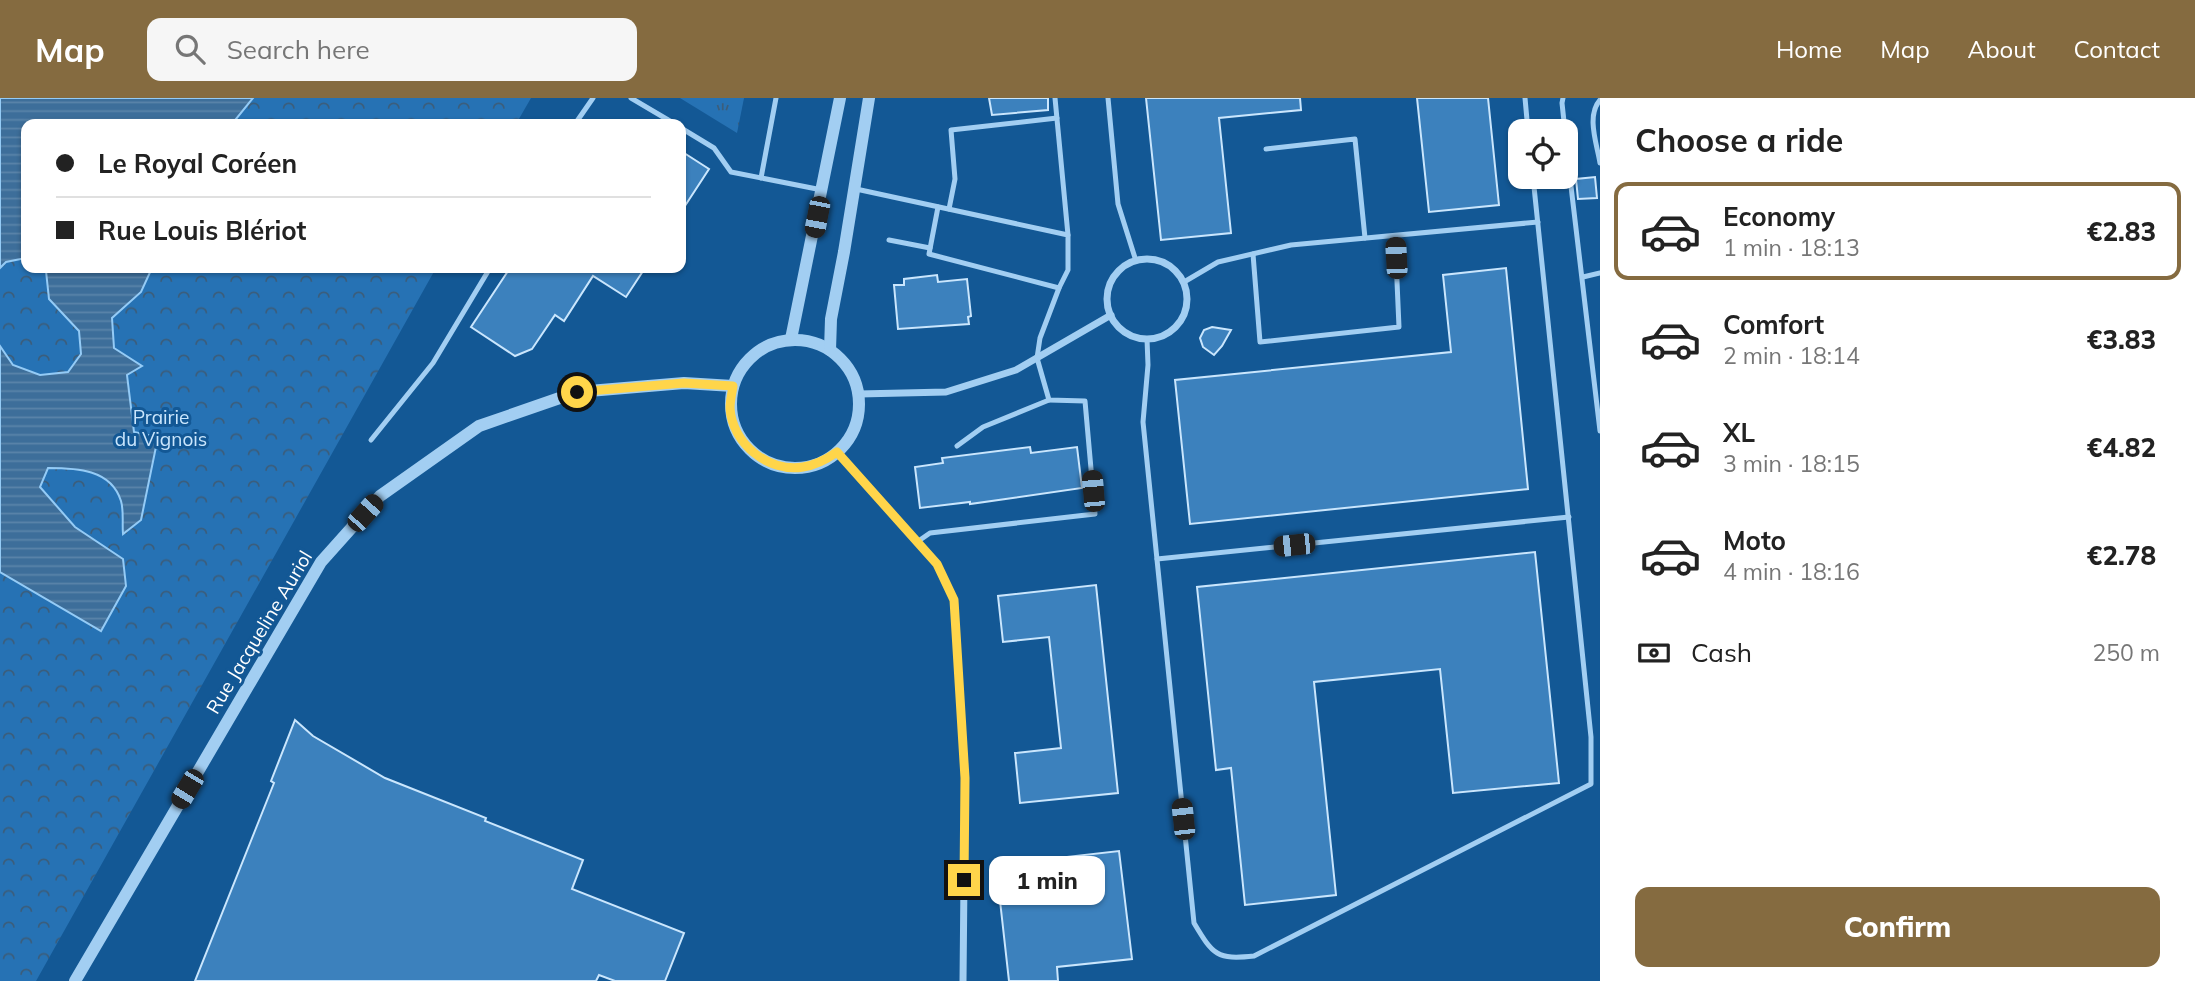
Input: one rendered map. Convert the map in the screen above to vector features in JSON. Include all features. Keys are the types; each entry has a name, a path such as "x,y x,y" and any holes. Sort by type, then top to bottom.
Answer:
{"street":[{"path":"791,339 840,98"},
{"path":"830,350 831,319 869,98"},
{"path":"1147,259 1169,265 1184,282 1187,305 1178,325 1169,333 1147,339 1136,337 1117,325 1111,316 1108,294 1111,283 1117,273 1136,261 1147,259"},
{"path":"859,394 946,392 1016,370 1111,316"},
{"path":"791,339 810,341 830,350 840,358 853,376 859,394 858,417 851,434 837,452 824,461 802,467 785,467 763,460 748,448 736,429 730,408 733,386 743,366 759,350 791,339"},
{"name":"Rue Jacqueline Auriol","path":"75,981 321,562 380,496 479,426 577,392 684,383 733,386"},
{"path":"837,452 937,564 954,600 965,778 963,981"}],"lane":[{"path":"578,119 593,98"},
{"path":"631,98 644,101 668,119"},
{"path":"761,178 776,98"},
{"path":"1049,400 1037,358 1040,338 1068,270 1068,235 1055,98"},
{"path":"1108,98 1118,204 1136,261"},
{"path":"1525,98 1527,119"},
{"path":"1563,98 1564,119"},
{"path":"1600,100 1592,117 1600,163"},
{"path":"949,209 955,179 951,130 1057,118"},
{"path":"686,131 714,148 731,172 822,190"},
{"path":"1266,149 1354,139 1365,238"},
{"path":"853,188 1068,235"},
{"path":"1147,339 1148,365 1143,422 1194,923 1208,947 1228,959 1254,956 1591,784 1591,737 1534,189"},
{"path":"1572,189 1600,431"},
{"path":"938,207 929,254 1059,288"},
{"path":"1184,282 1218,262 1291,245 1538,222"},
{"path":"1253,254 1260,342 1399,327 1395,236"},
{"path":"889,240 930,248"},
{"path":"371,440 433,363 487,273"},
{"path":"1583,277 1600,273"},
{"path":"917,542 930,533 1095,514 1085,401 1049,400 984,427 957,446"},
{"path":"1157,559 1569,517"}],"green space":[{"name":"Prairie du Vignois","path":"0,98 531,98 519,119 21,119 21,273 433,273 36,981 0,981"},
{"path":"680,98 744,98 737,133"}],"shaded area":[{"path":"0,98 253,98 236,119 21,119 21,259 6,262 0,268"},
{"path":"46,273 150,273 141,292 112,318 114,348 142,366 127,375 134,432 158,437 141,520 123,534 122,505 116,490 101,476 91,472 48,468 40,487 75,527 123,559 126,586 101,631 0,572 0,346 13,365 40,375 68,372 81,354 79,331 49,299"}],"building":[{"path":"989,98 1048,98 1048,110 992,115"},
{"path":"1146,98 1300,98 1301,110 1219,118 1231,233 1161,240"},
{"path":"1417,98 1488,98 1499,205 1429,212"},
{"path":"686,154 709,169 686,204"},
{"path":"1595,177 1597,198 1578,199 1578,179"},
{"path":"1506,268 1528,489 1190,524 1175,380 1451,352 1443,275"},
{"path":"507,273 642,273 626,297 593,276 564,321 555,315 532,349 515,356 471,327"},
{"path":"937,275 938,282 967,279 971,316 968,317 969,324 898,329 894,285 904,285 904,279"},
{"path":"1212,327 1231,330 1214,355 1203,347 1200,338 1204,330"},
{"path":"1030,447 1031,453 1077,447 1082,488 970,504 920,508 915,467 943,463 942,458"},
{"path":"1535,552 1559,783 1453,793 1440,669 1314,682 1336,895 1245,905 1231,768 1216,770 1197,587"},
{"path":"1096,585 1118,793 1020,803 1015,753 1061,748 1049,637 1003,642 998,596"},
{"path":"295,720 313,736 385,778 583,860 572,889 684,933 665,981 615,981 599,975 596,981 195,981 274,783 271,781"},
{"path":"1119,851 1132,959 1057,967 1058,981 1009,981 996,865"}],"route":[{"path":"577,392 684,383 733,386 730,408 736,429 748,448 763,460 785,467 802,467 824,461 837,452 937,564 954,600 965,778 964,880"}]}
